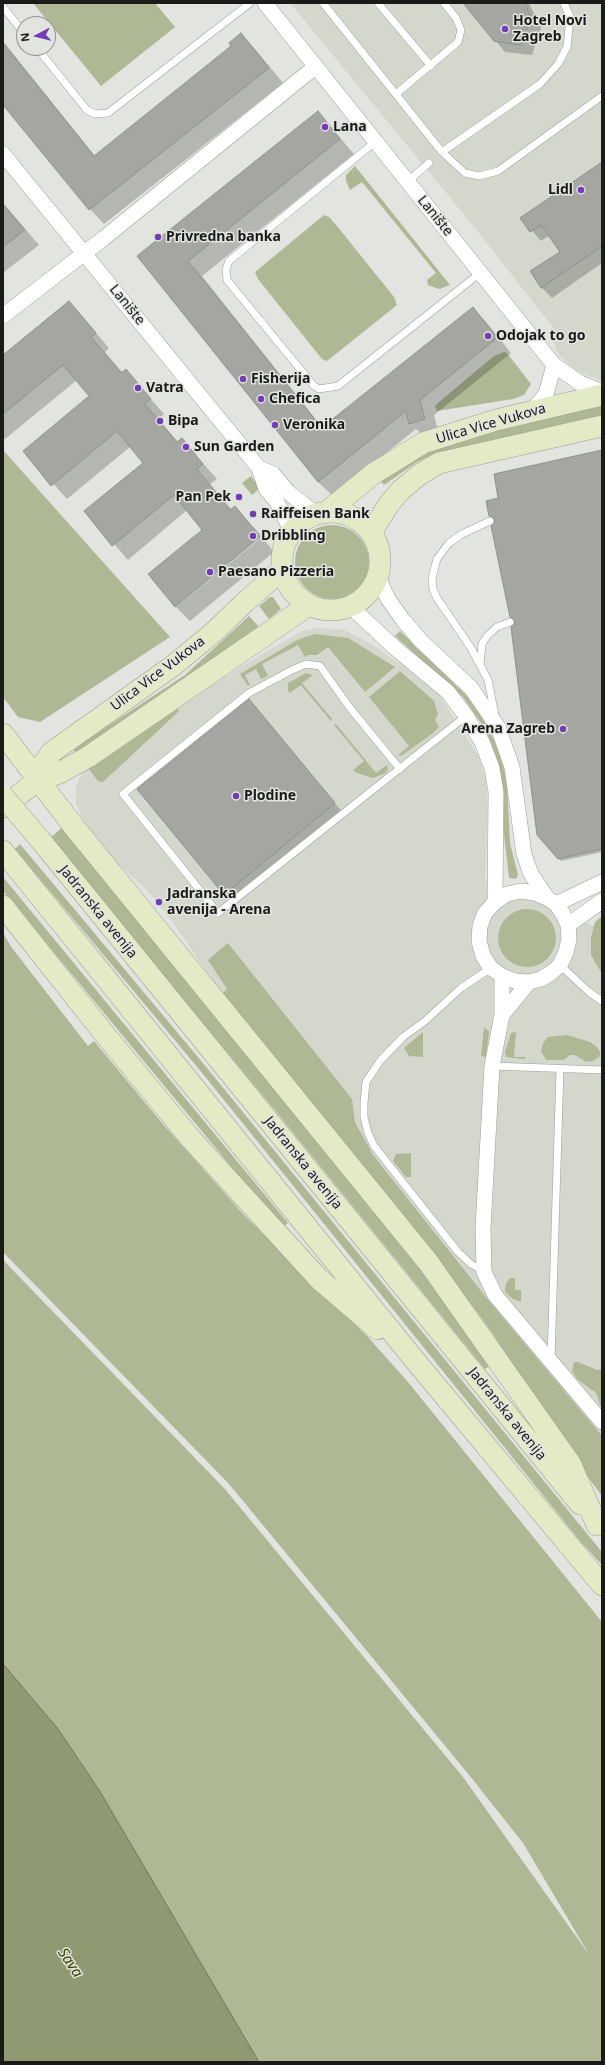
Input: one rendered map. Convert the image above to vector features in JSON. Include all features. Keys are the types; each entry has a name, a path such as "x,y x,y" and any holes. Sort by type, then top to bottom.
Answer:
{"main road":[{"name":"Ulica Vice Vukova","path":"323,513 373,474 423,444 466,428 602,393"},
{"name":"Ulica Vice Vukova","path":"371,532 400,491 419,475 439,463 602,426"},
{"path":"340,512 359,521 371,532 380,554 378,577 369,592 350,606 335,610 320,609 309,605 298,597 289,585 283,569 285,547 292,532 301,523 323,513 340,512"},
{"name":"Ulica Vice Vukova","path":"37,781 40,768 52,752 174,666 283,569"},
{"name":"Ulica Vice Vukova","path":"3,807 37,781 59,773 88,757 309,605"},
{"path":"3,734 37,781 428,1262 570,1463 600,1528"},
{"name":"Jadranska avenija","path":"3,796 600,1528"},
{"path":"6,855 417,1363 602,1585"},
{"path":"3,906 102,1031 192,1140 319,1279 417,1363"}],"street":[{"name":"Lanište","path":"265,3 554,365 580,383 602,393"},
{"path":"3,316 84,253 315,67"},
{"name":"Lanište","path":"3,154 259,468 266,488 277,502 292,532"},
{"path":"530,412 546,394 554,365"},
{"name":"Lanište","path":"259,468 273,474 289,493 323,513"},
{"path":"378,577 388,600 403,620 421,641 472,688 498,727 512,766 524,854 531,874 551,901 563,914 568,925 568,946 560,965 541,979 529,982 515,981 497,972 483,956 479,941 480,926 485,913 495,902 507,894 521,891 534,892 551,901 602,882"},
{"path":"350,606 394,647 448,692 466,716 485,748 494,779 496,812 495,902"},
{"path":"568,925 602,901"},
{"path":"497,972 502,1014 492,1066 483,1228 484,1272 495,1295 602,1422"},
{"path":"502,1014 529,982"}],"lane":[{"path":"43,56 87,110 95,114 110,112 250,3"},
{"path":"324,3 442,152 465,173 479,176 498,171 602,96"},
{"path":"378,3 431,66"},
{"path":"396,94 458,42 461,30 456,18 444,3"},
{"path":"442,152 540,84 558,64 567,47 570,17 564,3"},
{"path":"3,7 16,23"},
{"path":"375,142 333,174 229,261 226,269 227,280 314,386 319,389 338,386 480,273"},
{"path":"407,182 429,163"},
{"path":"490,521 462,534 449,543 437,559 432,578 433,589 437,598 471,648 488,680 498,727"},
{"path":"480,665 482,644 487,636 497,627 510,622"},
{"path":"400,769 350,708 320,666 306,664 249,693 123,794 218,913 400,769 466,716"},
{"path":"560,965 589,992 602,1000"},
{"path":"484,1272 471,1264 458,1252 374,1146 368,1133 364,1117 364,1103 366,1082 380,1062 394,1047 461,988 497,972"},
{"path":"492,1066 602,1070"},
{"path":"551,1361 560,1068"}],"shaded area":[{"path":"33,3 155,3 175,27 101,86 56,31 56,16 44,16"},
{"path":"290,3 602,3 602,381 578,372 561,357 556,350 554,342 555,330 475,228"},
{"path":"355,166 450,285 439,289 428,285 427,280 436,273 362,182 350,190 346,181 346,175"},
{"path":"324,215 329,217 337,226 394,297 397,305 327,361 322,359 258,279 255,272"},
{"path":"504,352 507,353 531,384 524,395 513,399 437,411 435,406 439,402 494,356"},
{"path":"602,404 602,415 436,453 417,462 384,485 381,482 382,478 413,458 460,440"},
{"path":"3,450 170,637 40,722 18,717 3,697"},
{"path":"251,476 260,488 252,495 242,483"},
{"path":"332,525 346,528 358,536 366,548 369,562 366,576 358,588 346,596 332,599 318,596 306,588 298,576 295,562 298,548 306,536 318,528"},
{"path":"270,597 273,597 281,609 269,619 259,606"},
{"path":"249,616 259,627 76,753 73,749 185,675"},
{"path":"318,628 344,630 368,642 402,665 440,696 479,757 486,780 488,805 485,881 602,928 602,1480 222,994 176,927 149,892 115,861 85,823 76,804 76,786 81,775 88,767 219,680 302,631"},
{"path":"400,631 468,697 481,716 499,749 507,783 510,843 518,875 516,879 509,878 503,826 503,787 497,759 489,738 481,723 463,697 395,636"},
{"path":"315,634 348,638 395,667 365,692 328,647 317,655 308,655 305,657 298,645 262,664 268,676 261,679 256,669 245,675 250,685 248,686 240,674 297,640"},
{"path":"400,671 434,701 438,714 435,720 439,727 432,734 401,756 398,755 409,746 369,697"},
{"path":"306,673 313,675 302,683 332,719 331,721 301,685 290,693 288,691 288,683"},
{"path":"179,708 178,712 103,782 98,781 88,768"},
{"path":"336,724 376,773 387,765 388,769 386,773 373,778 357,773 353,770 364,761 334,725"},
{"path":"64,826 435,1288 490,1366 485,1369 274,1109 50,838"},
{"path":"20,844 207,1068 602,1552 602,1565 580,1541 203,1074 15,849"},
{"path":"3,877 288,1223 282,1228 3,891"},
{"path":"521,909 533,909 548,917 556,932 556,944 548,959 533,967 521,967 506,959 498,944 498,932 506,917"},
{"path":"602,916 602,974 591,955 591,937 595,922"},
{"path":"3,933 12,948 88,1046 94,1041 162,1123 244,1215 367,1336 408,1382 602,1622 602,2062 259,2062 99,1790 58,1729 3,1664 3,1260 224,1488 463,1777 590,1956 523,1843 470,1776 229,1484 3,1252"},
{"path":"228,943 352,1099 355,1122 373,1155 489,1301 602,1436 602,1496 576,1461 489,1328 433,1253 222,994 227,989 208,960"},
{"path":"484,1027 489,1031 486,1057 481,1056"},
{"path":"423,1032 423,1057 409,1056 404,1048"},
{"path":"516,1032 514,1057 526,1057 524,1059 506,1057 505,1052 511,1033"},
{"path":"567,1035 590,1042 597,1047 600,1052 600,1056 593,1061 586,1062 575,1055 570,1055 564,1060 546,1060 541,1051 543,1043 548,1037"},
{"path":"411,1153 411,1177 406,1177 393,1161 396,1154"},
{"path":"510,1278 515,1278 515,1290 521,1290 521,1302 511,1298 505,1291 506,1283"},
{"path":"574,1362 578,1362 597,1370 602,1369 602,1410 596,1393 577,1379 572,1371"}],"water":[{"name":"Sava","path":"3,1664 58,1729 99,1790 259,2062 3,2062"}],"building":[{"name":"Hotel Novi Zagreb","path":"463,3 525,3 531,17 521,45 494,41"},
{"path":"241,33 269,68 89,210 3,105 3,43 94,156 231,46 229,43"},
{"path":"318,111 340,139 188,261 317,422 319,420 324,426 473,307 497,338 420,400 425,419 409,424 406,411 318,482 137,256"},
{"name":"Lidl","path":"602,162 602,246 541,288 530,271 560,252 541,225 530,232 520,218"},
{"path":"3,204 25,230 3,247"},
{"path":"69,301 96,333 91,337 121,373 126,369 151,399 145,404 177,442 182,438 203,464 197,469 230,510 235,506 260,537 175,607 148,574 202,530 174,495 112,546 84,511 143,463 117,431 51,486 23,451 89,396 63,365 3,414 3,355"},
{"name":"Arena Zagreb","path":"602,450 602,849 558,859 537,835 511,627 514,625 515,621 510,617 491,526 494,524 495,519 489,516 486,501 498,498 494,474"},
{"name":"Plodine","path":"249,699 335,803 224,895 137,789"}],"place":[{"name":"Hotel Novi Zagreb","path":"505,29"},
{"name":"Lana","path":"325,127"},
{"name":"Lidl","path":"581,190"},
{"name":"Privredna banka","path":"158,237"},
{"name":"Odojak to go","path":"488,336"},
{"name":"Fisherija","path":"243,379"},
{"name":"Vatra","path":"138,388"},
{"name":"Chefica","path":"261,399"},
{"name":"Bipa","path":"160,421"},
{"name":"Veronika","path":"275,425"},
{"name":"Sun Garden","path":"186,447"},
{"name":"Pan Pek","path":"239,497"},
{"name":"Raiffeisen Bank","path":"253,514"},
{"name":"Dribbling","path":"253,536"},
{"name":"Paesano Pizzeria","path":"210,572"},
{"name":"Arena Zagreb","path":"563,729"},
{"name":"Plodine","path":"236,796"},
{"name":"Jadranska avenija - Arena","path":"159,902"}]}
